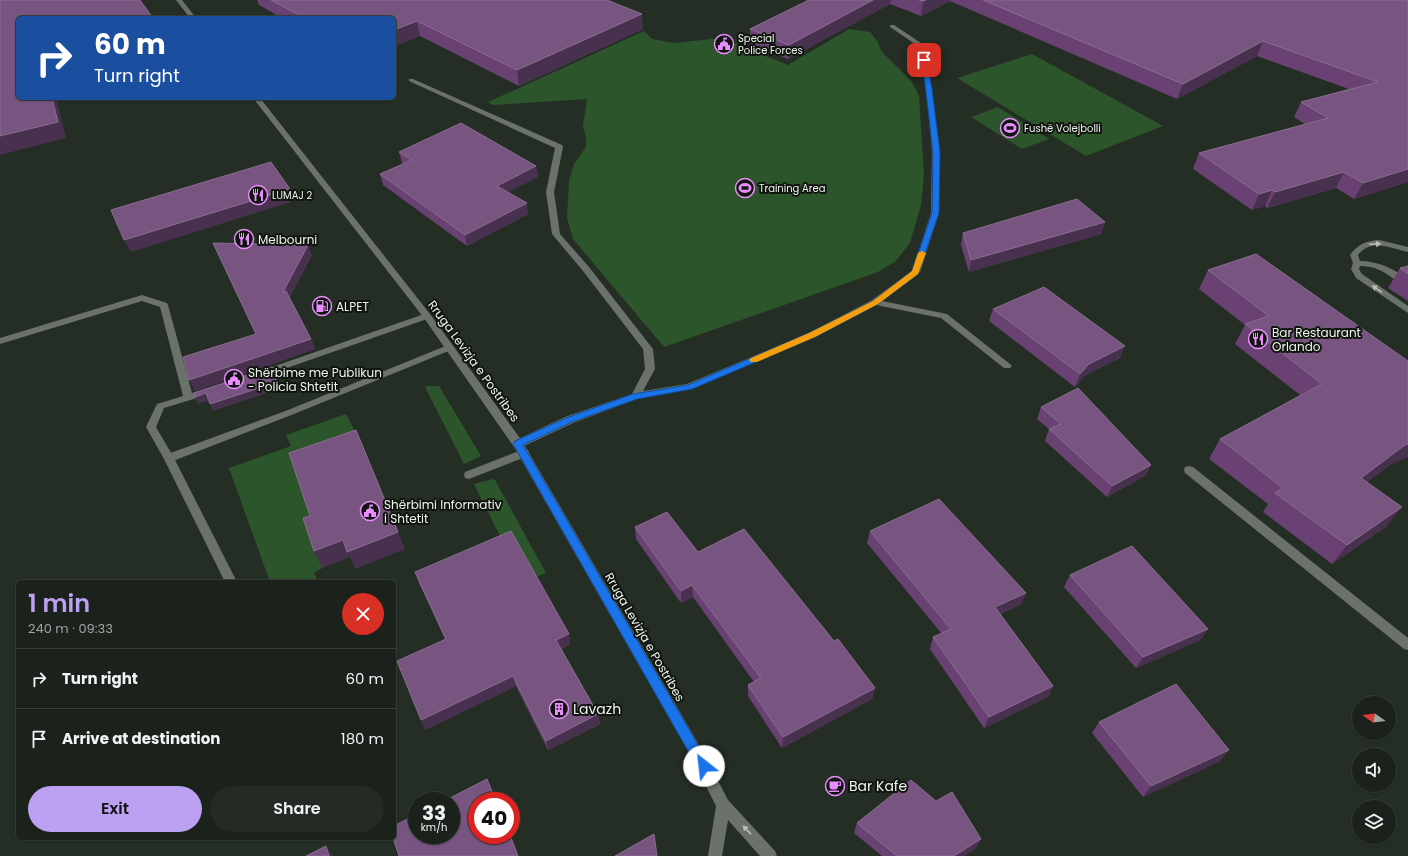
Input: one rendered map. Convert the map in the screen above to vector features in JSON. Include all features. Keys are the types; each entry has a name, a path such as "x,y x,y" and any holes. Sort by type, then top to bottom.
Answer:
{"street":[{"path":"179,0 191,16"},
{"path":"518,444 569,420 636,396 689,387 812,335 875,302 916,272 936,213 936,152 929,89 921,45 892,26"},
{"path":"412,80 559,146 550,192 556,234 586,269 648,349 650,369 636,396"},
{"name":"Rruga Levizja e Postribes","path":"258,100 427,316 448,348 518,444 697,754 723,805 770,856"},
{"path":"1408,250 1398,246 1373,243 1363,245 1357,249 1354,255 1358,263 1356,268 1359,276 1408,310"},
{"path":"1358,263 1378,265 1398,275 1405,281"},
{"path":"0,341 142,298 164,305 188,398"},
{"path":"875,302 944,316 1007,366"},
{"path":"249,378 427,316"},
{"path":"169,458 291,412 448,348"},
{"path":"217,389 160,406 151,427 169,458 230,580"},
{"path":"469,475 524,453"},
{"path":"1190,470 1408,645"},
{"path":"715,856 723,805"}],"green space":[{"name":"Training Area","path":"849,29 870,32 877,41 882,52 912,82 919,96 924,175 921,205 910,243 896,261 878,272 664,347 573,239 567,218 569,180 574,164 586,147 586,138 583,126 587,99 493,105 488,102 644,31 652,39 674,43 721,38 788,65"},
{"path":"1032,54 1163,126 1086,156 957,78"},
{"name":"Fushë Volejbolli","path":"998,107 1049,139 1022,149 971,117"},
{"path":"439,386 481,456 464,464 425,387"},
{"path":"346,414 362,445 318,533 311,536 322,568 314,573 317,580 269,580 229,468 291,446 286,435"},
{"path":"493,479 495,480 546,573 533,578 505,546 474,484"}],"building":[{"path":"0,0 140,0 152,16 16,16 16,100 52,100 58,122 0,136"},
{"path":"271,0 607,0 642,14 517,70 417,21 396,29 396,16 301,16"},
{"path":"809,0 873,0 789,45 750,29"},
{"path":"983,0 1408,0 1408,169 1363,183 1344,172 1275,192 1272,190 1259,194 1199,153 1328,118 1301,102 1378,82 1263,41 1183,84"},
{"path":"461,123 536,166 497,186 527,203 465,235 380,174 412,160 399,152"},
{"path":"271,162 290,189 124,240 111,210"},
{"path":"1077,199 1105,222 971,260 963,233"},
{"path":"213,243 308,245 283,292 286,291 311,339 189,380 183,357 256,334"},
{"path":"1256,254 1408,361 1408,444 1361,478 1402,507 1347,545 1275,493 1283,488 1220,439 1322,384 1245,324 1269,316 1208,270"},
{"path":"1408,266 1408,274 1400,268"},
{"path":"1044,287 1125,346 1089,364 1080,374 993,309"},
{"path":"271,367 277,382 210,404 206,393 195,397 194,393"},
{"path":"1078,388 1151,465 1112,486 1049,429 1061,424 1041,407"},
{"path":"356,430 398,532 347,552 343,540 314,551 303,518 310,516 289,453"},
{"path":"939,499 1026,593 995,607 1053,686 989,717 933,637 951,629 870,531"},
{"path":"667,512 698,552 744,529 834,641 838,639 875,688 783,737 748,685 761,678 692,585 681,591 635,527"},
{"path":"511,531 569,634 556,640 598,714 546,741 513,676 421,720 397,661 446,639 415,572"},
{"path":"1132,546 1208,629 1143,657 1070,575"},
{"path":"1176,684 1229,750 1151,786 1099,722"},
{"path":"487,779 492,792 468,792 468,844 513,844 518,856 399,856 394,840 396,840 396,825 408,819 408,844 460,844 460,793"},
{"path":"911,780 936,801 952,792 981,839 954,856 897,856 857,823"},
{"path":"654,834 657,856 615,856"},
{"path":"326,846 329,856 306,856"}],"slow traffic":[{"path":"754,360 812,335 875,302 916,272 922,253"}],"place":[{"name":"Special Police Forces","path":"724,44"},
{"name":"Fushë Volejbolli","path":"1010,128"},
{"name":"Training Area","path":"745,188"},
{"name":"LUMAJ 2","path":"258,195"},
{"name":"Melbourni","path":"244,239"},
{"name":"ALPET","path":"322,306"},
{"name":"Bar Restaurant Orlando","path":"1258,339"},
{"name":"Shërbime me Publikun - Policia Shtetit","path":"234,379"},
{"name":"Shërbimi Informativ i Shtetit","path":"370,511"},
{"name":"Lavazh","path":"559,709"},
{"name":"Bar Kafe","path":"835,786"}],"route":[{"path":"704,766 518,444 569,420 636,396 689,387 812,335 875,302 916,272 936,213 936,152 929,89 924,60"}]}
